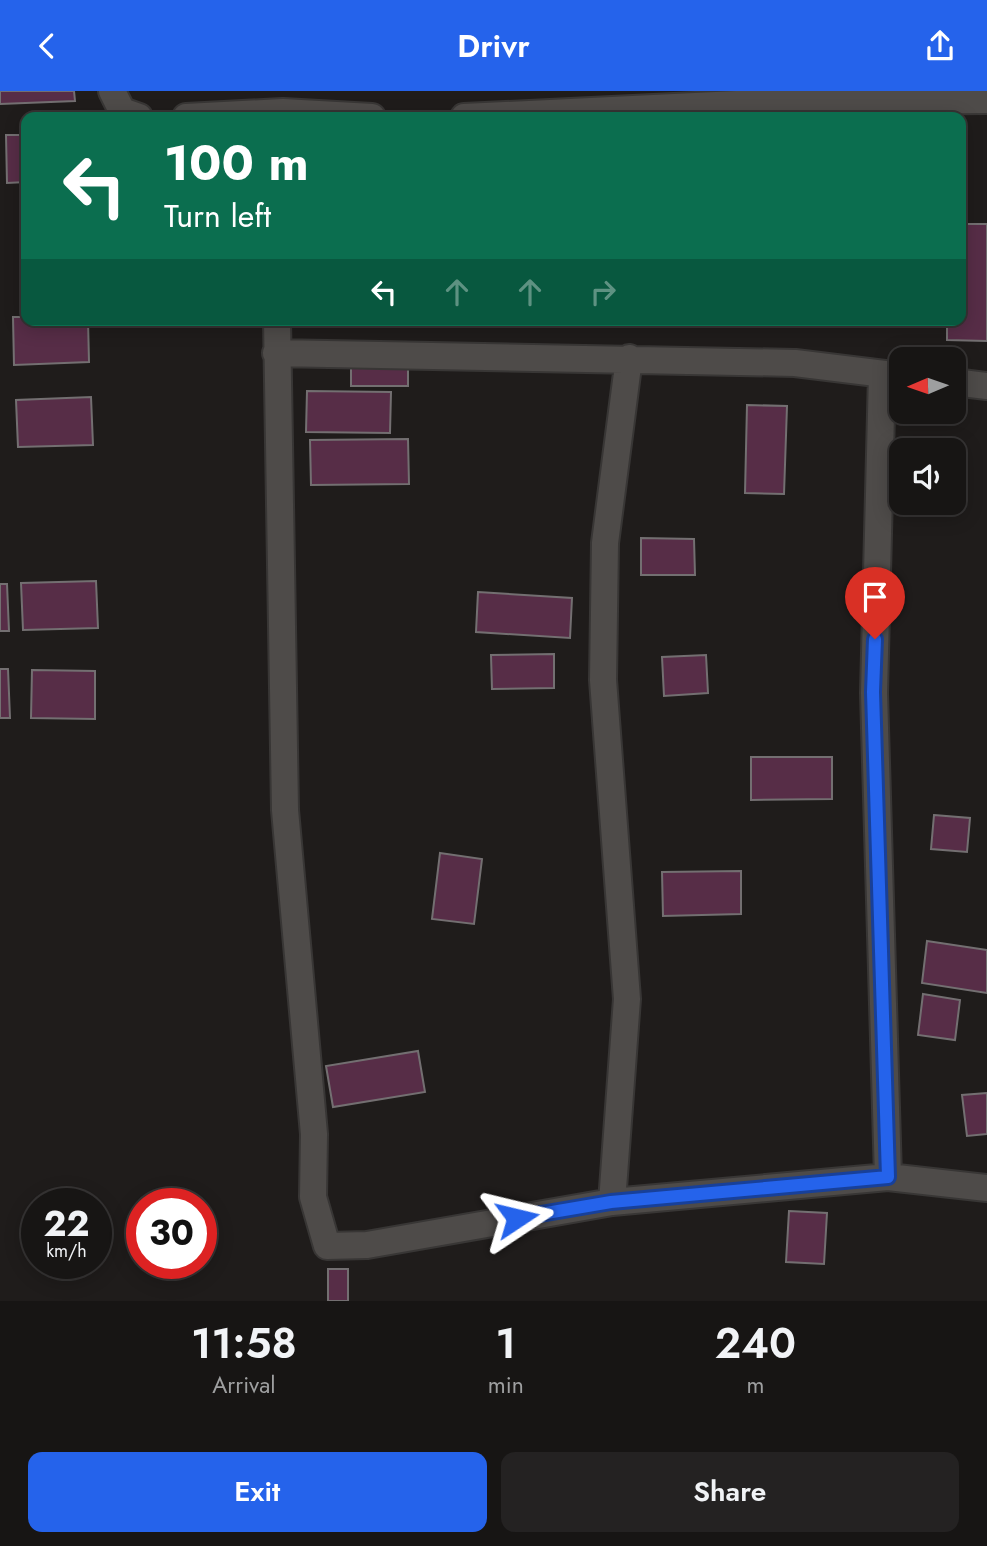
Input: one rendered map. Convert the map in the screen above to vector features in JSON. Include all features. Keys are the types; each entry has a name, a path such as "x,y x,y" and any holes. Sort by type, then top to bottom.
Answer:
{"street":[{"path":"111,91 125,112"},
{"path":"489,112 540,102 779,96 987,100"},
{"path":"234,112 283,107 328,112"},
{"path":"277,326 285,810 314,1134 313,1197 327,1246 367,1245 611,1202 888,1177 987,1188"},
{"path":"276,353 795,363 889,375"},
{"path":"611,1202 628,999 603,680 605,543 629,358"},
{"path":"966,383 987,386"},
{"path":"888,1177 873,692 889,424"}],"building":[{"path":"0,91 74,91 75,101 0,104"},
{"path":"6,135 21,135 21,182 7,183"},
{"path":"966,224 987,224 987,341 947,340 947,326 966,326"},
{"path":"13,317 21,317 21,326 88,326 89,362 14,365"},
{"path":"351,366 408,367 408,386 351,386"},
{"path":"307,391 391,392 390,433 306,432"},
{"path":"91,397 93,445 18,447 16,400"},
{"path":"747,405 787,406 784,494 745,493"},
{"path":"408,439 409,484 311,485 310,440"},
{"path":"641,538 694,539 695,575 641,575"},
{"path":"96,581 98,628 23,630 21,583"},
{"path":"0,584 7,584 9,631 0,631"},
{"path":"478,592 572,598 570,638 476,632"},
{"path":"554,654 554,688 492,689 491,655"},
{"path":"706,655 708,693 664,696 662,657"},
{"path":"0,669 8,669 10,718 0,718"},
{"path":"32,670 95,671 95,719 31,718"},
{"path":"751,757 832,757 832,799 751,800"},
{"path":"934,815 970,818 967,852 931,849"},
{"path":"440,853 482,859 474,924 432,919"},
{"path":"741,871 741,914 663,916 662,872"},
{"path":"927,941 987,950 987,993 922,983"},
{"path":"923,994 960,1000 955,1040 918,1035"},
{"path":"418,1051 425,1092 333,1107 326,1066"},
{"path":"987,1093 987,1134 967,1136 962,1095"},
{"path":"789,1211 827,1213 824,1264 786,1262"},
{"path":"328,1269 348,1269 348,1301 328,1301"}],"route":[{"path":"517,1218 611,1202 888,1177 873,692 875,639"}]}
